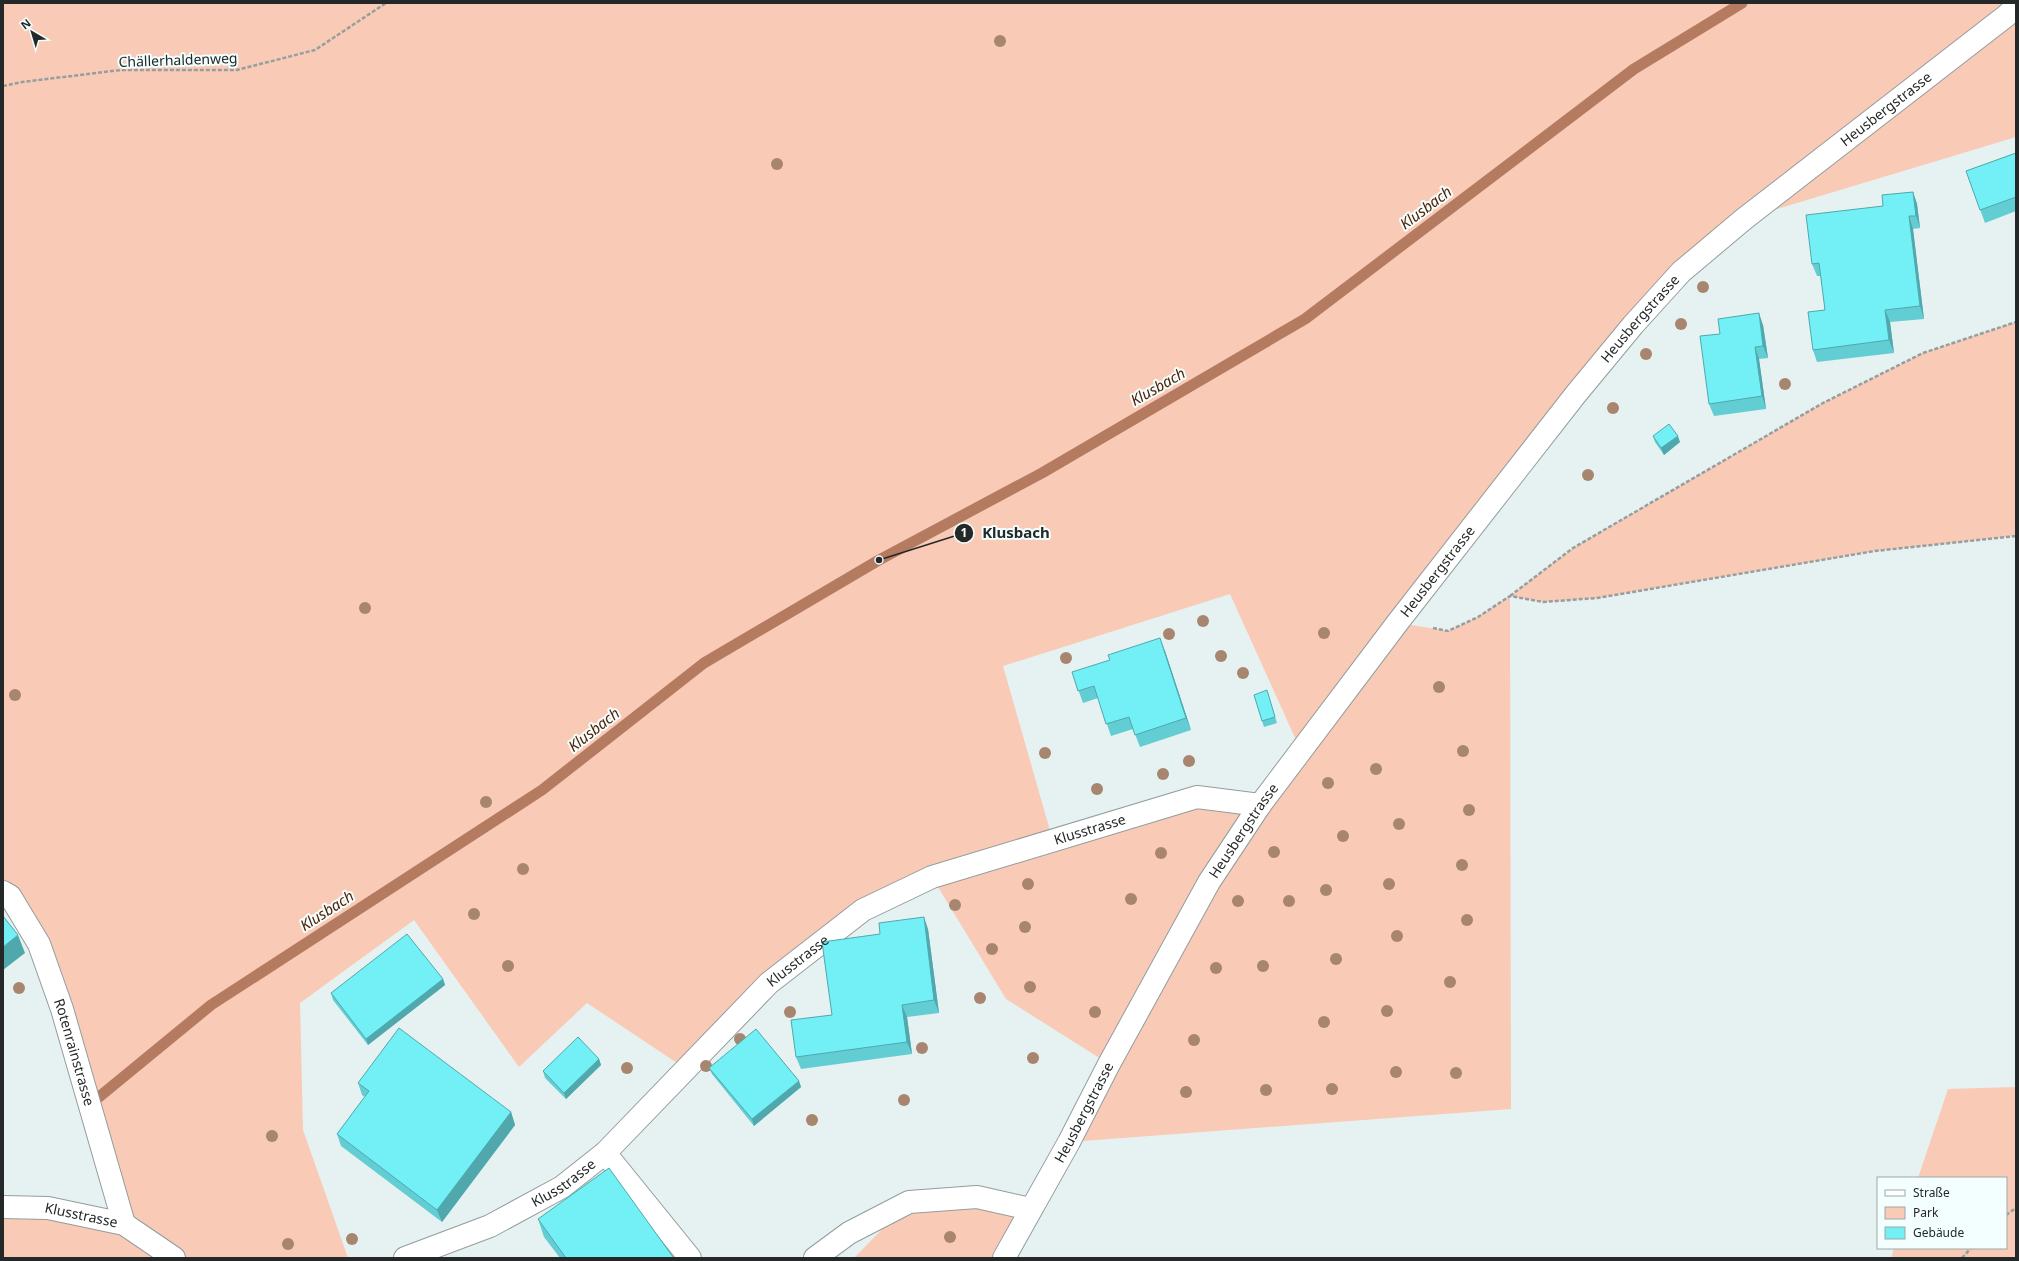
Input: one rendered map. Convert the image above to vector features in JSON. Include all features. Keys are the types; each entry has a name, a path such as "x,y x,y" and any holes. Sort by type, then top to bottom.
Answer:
{"street":[{"name":"Heusbergstrasse","path":"1004,1258 1030,1209 1069,1142 1109,1064 1209,882 1260,805 1398,622 1576,394 1633,325 1681,272 1744,219 2016,7"},
{"name":"Klusstrasse","path":"405,1258 490,1226 562,1187 605,1153 769,983 863,910 932,877 1197,797 1260,805"},
{"name":"Rotenrainstrasse","path":"3,892 10,896 39,944 62,1009 124,1224"},
{"path":"605,1153 690,1258"},
{"path":"815,1258 849,1233 909,1202 977,1197 1030,1209"},
{"name":"Klusstrasse","path":"3,1207 48,1208 124,1224 174,1258"}],"path":[{"name":"Chällerhaldenweg","path":"3,86 121,70 237,70 315,50 386,3"},
{"path":"1398,622 1448,631 1478,617 1510,596 1573,548 1823,403 1923,353 2016,322"},
{"path":"1510,596 1542,602 1597,598 1875,551 2016,536"},
{"path":"2007,1215 2016,1208"},
{"path":"1962,1258 1970,1249"}],"green space":[{"path":"3,3 2016,3 2016,137 1744,219 1681,272 1399,623 1448,631 1478,617 1510,596 1511,1109 1069,1142 1109,1064 1006,999 932,877 863,910 686,1069 587,1003 519,1067 414,920 300,1003 303,1130 348,1258 3,1258 3,1207 123,1224 62,1009 3,892","holes":["1230,594 1301,751 1260,805 1197,797 1053,841 1003,666"]},
{"path":"2016,322 2016,536 1875,551 1597,598 1543,602 1510,596 1573,548 1823,403 1923,353"},
{"path":"2016,1087 2016,1258 1891,1258 1894,1249 2007,1249 2007,1177 1918,1177 1948,1089"},
{"path":"909,1202 1030,1209 1004,1258 854,1258"}],"building":[{"path":"2016,153 2016,197 1980,210 1966,171"},
{"path":"1913,192 1916,216 1909,216 1920,306 1885,310 1889,340 1813,350 1808,312 1825,310 1819,263 1812,264 1806,215 1883,206 1882,195"},
{"path":"1759,313 1763,346 1755,347 1762,396 1709,404 1700,336 1720,334 1718,319"},
{"path":"1669,424 1678,436 1661,448 1653,436"},
{"path":"1160,638 1186,718 1135,735 1129,717 1106,724 1094,686 1078,691 1072,672 1110,660 1108,655"},
{"path":"1267,690 1275,717 1262,721 1254,695"},
{"path":"3,916 18,935 3,947"},
{"path":"924,917 934,1000 902,1005 907,1042 796,1057 791,1020 832,1015 822,942 880,934 879,923"},
{"path":"407,934 443,979 366,1039 331,993"},
{"path":"399,1028 511,1112 437,1210 337,1134 369,1091 358,1083"},
{"path":"756,1029 799,1081 752,1119 709,1068"},
{"path":"578,1037 599,1059 564,1093 543,1071"},
{"path":"609,1168 673,1257 672,1258 566,1258 538,1219"}],"waterway":[{"name":"Klusbach","path":"99,1097 211,1005 542,790 704,663 879,560 1042,473 1305,319 1634,69 1742,3"}],"place":[{"name":"Klusbach","path":"879,560"}]}
